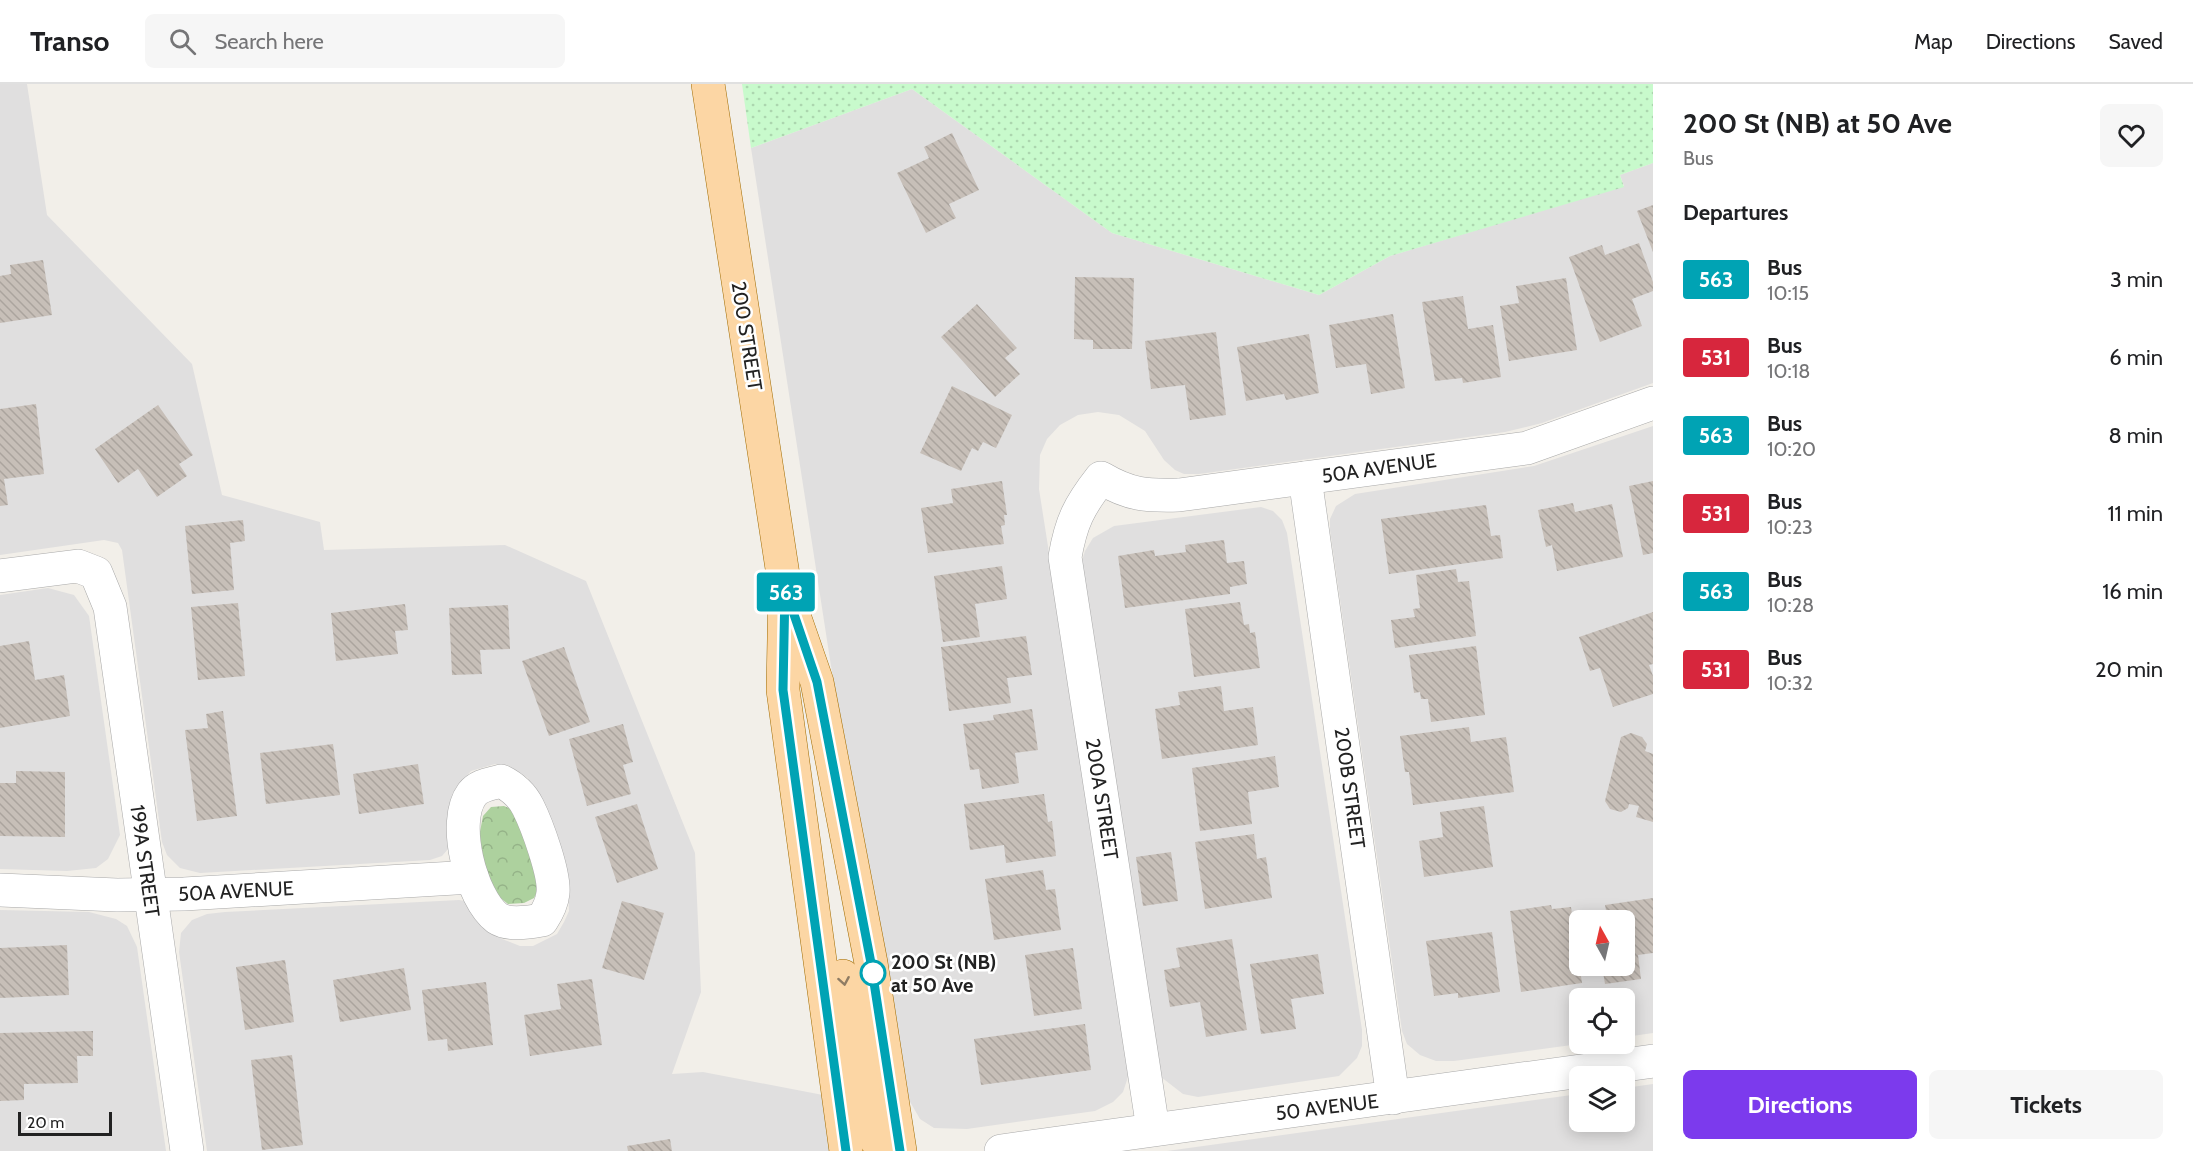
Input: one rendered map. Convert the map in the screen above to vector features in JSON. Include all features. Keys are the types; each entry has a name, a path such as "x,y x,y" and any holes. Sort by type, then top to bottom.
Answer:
{"main road":[{"name":"200 STREET","path":"708,84 785,588 783,690 846,1151"},
{"name":"200 STREET","path":"785,588 817,682 871,963 900,1151"},
{"path":"813,909 842,971 866,1109 876,1140 890,1151"}],"street":[{"name":"50A AVENUE","path":"1101,478 1125,492 1153,496 1527,448 1653,403"},
{"name":"200A STREET","path":"1101,478 1083,501 1070,527 1065,557 1153,1129"},
{"name":"200B STREET","path":"1305,478 1393,1098"},
{"name":"199A STREET","path":"0,576 78,566 96,573 110,607 187,1151"},
{"name":"50A AVENUE","path":"0,890 150,895 472,877"},
{"name":"50 AVENUE","path":"1001,1151 1653,1061"}],"shaded area":[{"path":"0,84 27,84 47,215 192,364 222,495 320,522 324,550 505,545 586,581 695,853 701,992 672,1074 703,1072 823,1095 831,1151 207,1151 179,952 181,933 192,920 207,914 225,912 459,900 470,902 502,939 520,946 533,946 557,934 569,911 568,888 528,778 508,765 495,764 471,771 455,789 449,848 442,856 430,860 200,873 180,868 167,855 162,842 122,550 118,543 104,540 0,555"},
{"path":"912,89 1112,233 1319,295 1390,256 1624,186 1620,175 1653,163 1653,383 1542,423 1505,432 1199,474 1184,474 1175,470 1164,460 1145,431 1119,415 1098,412 1078,415 1060,425 1047,439 1040,455 1039,489 1129,1063 1128,1077 1123,1092 1113,1102 1095,1111 967,1129 934,1128 920,1119 909,1100 887,961 831,666 751,148"},
{"path":"1653,426 1653,1033 1635,1036 1635,988 1569,988 1569,1045 1454,1061 1436,1061 1420,1055 1407,1044 1402,1031 1330,530 1330,519 1336,506 1355,494 1534,466"},
{"path":"1261,507 1273,511 1282,520 1287,533 1362,1030 1362,1046 1357,1058 1339,1076 1198,1097 1183,1094 1161,1077 1081,564 1085,551 1093,538 1114,526"},
{"path":"48,588 74,595 89,616 120,835 108,859 96,868 67,871 0,869 0,595"},
{"path":"0,910 89,912 116,919 127,926 137,947 166,1151 0,1151"},
{"path":"1653,1084 1653,1151 1167,1151 1569,1095 1569,1132 1635,1132 1635,1087"}],"green space":[{"path":"742,84 1653,84 1653,163 1620,175 1624,187 1390,256 1319,295 1112,233 912,89 751,148"},
{"path":"504,806 514,810 541,884 534,898 524,903 508,904 494,893 478,842 483,816 491,807"}],"building":[{"path":"952,133 979,190 949,204 956,218 926,233 897,173 929,158 924,147"},
{"path":"1653,205 1653,252 1637,211"},
{"path":"1639,243 1653,282 1653,291 1632,299 1642,326 1600,342 1569,257 1602,245 1605,255"},
{"path":"43,260 52,315 0,323 0,276 11,274 10,265"},
{"path":"1075,277 1134,278 1132,349 1093,349 1093,340 1074,339"},
{"path":"1566,278 1577,350 1509,361 1500,306 1519,303 1516,286"},
{"path":"1463,296 1468,329 1493,325 1501,377 1463,383 1462,378 1435,381 1422,302"},
{"path":"977,304 1017,348 1005,358 1020,374 995,397 941,337"},
{"path":"1393,314 1405,388 1371,394 1366,364 1336,368 1329,325"},
{"path":"1216,332 1226,415 1190,420 1185,385 1151,389 1145,341"},
{"path":"1309,334 1319,393 1286,400 1284,394 1246,401 1237,347"},
{"path":"952,386 1012,415 996,448 983,442 978,451 972,448 961,471 920,453"},
{"path":"36,404 44,474 4,479 8,505 0,506 0,409"},
{"path":"158,405 193,455 179,464 187,476 157,497 138,469 118,483 95,449"},
{"path":"1002,481 1007,515 1004,515 1005,525 1001,526 1004,544 928,553 921,508 953,503 951,489"},
{"path":"1653,481 1653,553 1643,555 1629,486"},
{"path":"1573,503 1575,512 1612,504 1623,557 1557,571 1552,545 1546,547 1538,510"},
{"path":"1486,505 1491,536 1500,535 1503,558 1389,574 1381,519"},
{"path":"243,520 245,541 230,543 234,590 192,594 185,526"},
{"path":"1224,540 1227,563 1244,561 1247,584 1230,587 1230,594 1125,608 1118,556 1154,550 1155,556 1186,552 1185,545"},
{"path":"1002,566 1007,599 975,604 980,637 943,642 934,576"},
{"path":"1456,569 1458,582 1469,581 1476,636 1395,648 1391,620 1415,617 1413,609 1420,608 1416,575"},
{"path":"1240,602 1244,625 1249,624 1250,633 1255,632 1260,668 1194,677 1185,609"},
{"path":"238,603 245,676 198,680 191,607"},
{"path":"405,604 408,630 395,631 398,654 336,661 331,613"},
{"path":"508,605 510,649 480,650 482,674 452,675 449,608"},
{"path":"1653,612 1653,664 1649,665 1653,676 1653,694 1613,707 1600,668 1590,671 1579,637"},
{"path":"1026,636 1032,675 1007,678 1011,703 949,711 941,647"},
{"path":"29,641 35,680 64,675 70,716 0,728 0,646"},
{"path":"1476,646 1485,715 1431,722 1428,699 1421,699 1420,692 1414,693 1409,655"},
{"path":"564,647 590,722 549,736 522,661"},
{"path":"1221,686 1224,711 1253,707 1258,745 1162,759 1155,709 1180,705 1178,692"},
{"path":"1032,709 1038,750 1015,753 1019,783 982,789 979,769 970,770 963,724 994,720 993,715"},
{"path":"223,711 237,816 197,821 185,730 208,728 206,714"},
{"path":"623,724 633,762 623,765 631,794 587,806 569,739"},
{"path":"1469,727 1471,742 1506,737 1514,792 1413,805 1409,772 1405,772 1400,736"},
{"path":"1631,733 1642,737 1647,744 1645,751 1653,754 1653,822 1636,817 1639,806 1629,804 1628,808 1621,812 1610,809 1605,801 1621,737"},
{"path":"333,744 340,795 266,804 260,753"},
{"path":"1275,756 1279,787 1248,792 1252,824 1200,831 1192,768"},
{"path":"418,764 424,804 359,814 353,774"},
{"path":"16,771 65,772 65,837 0,836 0,783 16,783"},
{"path":"1044,794 1048,822 1052,821 1056,856 1006,863 1004,845 970,850 964,804"},
{"path":"637,804 658,869 617,883 595,817"},
{"path":"1484,806 1493,867 1424,877 1419,841 1443,837 1440,812"},
{"path":"1254,834 1257,859 1266,857 1272,898 1205,909 1195,842"},
{"path":"1171,852 1178,901 1143,906 1136,857"},
{"path":"1043,870 1046,890 1055,889 1061,930 994,940 985,879"},
{"path":"1653,898 1653,953 1638,955 1641,979 1605,984 1604,976 1635,976 1635,910 1606,910 1605,905"},
{"path":"622,901 664,913 644,980 602,968"},
{"path":"1551,905 1552,909 1571,907 1571,910 1569,910 1569,976 1581,976 1582,983 1521,992 1510,911"},
{"path":"1492,932 1500,992 1458,998 1458,993 1434,996 1426,941"},
{"path":"1232,939 1247,1030 1206,1037 1200,1002 1170,1007 1164,970 1180,967 1176,948"},
{"path":"67,945 69,995 0,998 0,948"},
{"path":"1073,948 1082,1009 1034,1016 1025,955"},
{"path":"1318,954 1324,994 1291,999 1296,1029 1261,1034 1250,964"},
{"path":"285,960 294,1022 245,1030 236,967"},
{"path":"404,968 411,1010 340,1022 333,980"},
{"path":"592,979 602,1045 530,1056 524,1015 561,1009 557,984"},
{"path":"486,982 493,1045 448,1051 447,1039 428,1041 422,990"},
{"path":"1085,1024 1091,1070 981,1085 974,1039"},
{"path":"93,1031 93,1056 77,1056 78,1083 24,1084 24,1100 0,1101 0,1033"},
{"path":"292,1055 303,1145 262,1150 251,1060"},
{"path":"670,1139 672,1151 628,1151 627,1146"}],"bus line":[{"name":"563","path":"846,1151 783,690 785,588 817,682 871,963 900,1151"}],"place":[{"name":"200 St (NB) at 50 Ave","path":"873,973"}]}
